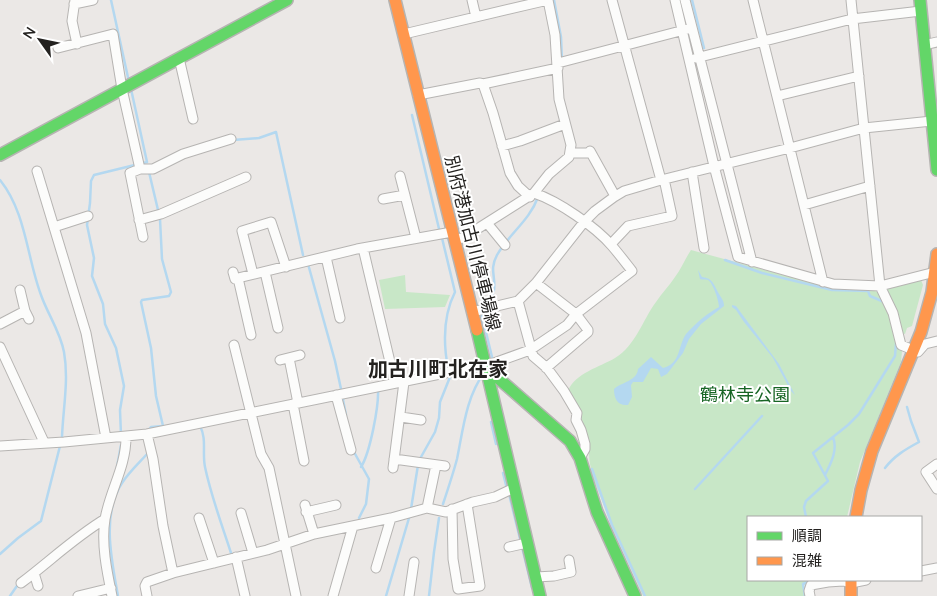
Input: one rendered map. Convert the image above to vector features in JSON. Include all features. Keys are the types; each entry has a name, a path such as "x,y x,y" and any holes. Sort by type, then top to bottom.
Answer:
{"street":[{"path":"77,44 72,21 74,2 93,0"},
{"path":"0,155 288,0"},
{"name":"別府港加古川停車場線","path":"395,0 487,368 510,490 523,544 536,577 540,596"},
{"path":"472,0 476,17"},
{"path":"251,335 251,320 236,275 265,272 363,248 416,238 453,236 463,238 532,195 549,174 569,157 571,145 559,99 555,34 548,0 404,34"},
{"path":"611,244 628,226 672,216 663,179 623,46 612,0"},
{"path":"674,0 738,257 833,284 880,286 935,272"},
{"path":"686,0 752,262"},
{"path":"753,0 823,282"},
{"path":"851,0 859,76 861,128 880,286 893,313 901,345 918,352 925,344 937,341"},
{"path":"689,60 852,19 920,5 932,121 936,142 937,170"},
{"path":"418,95 483,84 692,28"},
{"path":"58,48 113,34 122,89 140,169"},
{"path":"924,44 937,42"},
{"path":"179,58 195,107 193,119"},
{"path":"777,96 859,76"},
{"path":"0,446 147,434 395,383 487,368 494,363 530,350 567,325 576,314 632,271 611,244 584,222 546,198 532,195 518,186 510,173 494,113 483,84"},
{"path":"472,312 518,301 536,283 584,222 615,196 624,192 663,179 790,148 861,128 932,121"},
{"path":"502,146 565,124"},
{"path":"143,237 130,173 140,169 154,169 183,154 230,139"},
{"path":"570,153 590,152 615,196"},
{"path":"37,171 86,333 106,438"},
{"path":"692,172 704,248"},
{"path":"400,176 416,238"},
{"path":"139,220 161,214 246,177"},
{"path":"804,205 867,187"},
{"path":"383,200 405,195"},
{"path":"54,226 88,216"},
{"path":"253,274 242,231 271,222 286,267"},
{"path":"487,223 505,245"},
{"path":"363,248 395,383"},
{"path":"856,516 872,451 915,350 932,292 937,254"},
{"path":"326,257 340,318"},
{"path":"265,272 278,328"},
{"path":"536,283 576,314 588,330 546,368"},
{"path":"0,324 27,315 20,290"},
{"path":"518,301 532,356 546,368 564,391 576,413 576,420 585,444 585,449 580,458"},
{"path":"234,344 261,454 269,468 296,596"},
{"path":"1,351 44,442"},
{"path":"300,355 284,359 296,403 304,461"},
{"path":"487,368 570,441 580,458 597,512 635,596"},
{"path":"404,382 401,417 393,464 441,466 427,508"},
{"path":"336,396 351,450"},
{"path":"401,417 421,420"},
{"path":"147,434 173,573"},
{"path":"78,596 111,592 104,547 105,519 126,452 126,437"},
{"path":"937,464 926,472 937,490"},
{"path":"147,596 147,582 173,573 268,550 314,534 391,518 427,508 446,512 467,504 495,497 510,490"},
{"path":"452,509 454,559 458,589 480,586 467,504"},
{"path":"314,534 306,508 336,505"},
{"path":"246,517 254,553"},
{"path":"199,518 207,528 214,563"},
{"path":"376,568 391,518"},
{"path":"21,583 87,530 105,519"},
{"path":"333,596 333,581 353,526"},
{"path":"509,547 523,544"},
{"path":"236,557 244,596"},
{"path":"536,577 554,576 571,572 568,560"},
{"path":"409,596 414,562"},
{"path":"922,571 937,568"},
{"path":"34,573 38,586"},
{"path":"810,596 811,586 838,581"},
{"path":"851,581 851,596"}],"green space":[{"name":"鶴林寺公園","path":"691,250 831,288 870,290 882,293 902,351 901,362 860,462 847,516 747,516 747,581 816,581 804,585 805,596 643,596 611,524 590,470 586,430 568,391 571,385 582,375 622,353 634,340 651,309 677,274"},
{"path":"405,275 406,292 450,295 445,307 385,309 379,280"},
{"path":"921,280 923,285 912,326 907,328 905,334 901,333 884,288"}],"water":[{"path":"698,270 702,277 709,279 713,283 723,300 724,306 701,324 667,374 661,377 658,369 651,368 643,382 633,382 631,385 632,397 628,405 619,403 614,389 632,379 638,369 651,357 663,368 673,363 686,334 701,319 719,307 712,285 708,280 700,279"},
{"path":"732,305 736,306 779,364 795,395 773,358"}],"waterway":[{"path":"111,0 129,82"},
{"path":"554,0 561,37 562,60"},
{"path":"692,0 704,48"},
{"path":"131,89 147,162"},
{"path":"412,115 440,233"},
{"path":"233,140 259,138 276,132 303,255"},
{"path":"121,435 120,410 124,386 116,348 105,324 103,304 92,276 94,258 87,225 91,181 94,175 147,162"},
{"path":"149,172 158,210"},
{"path":"0,180 9,193 21,221 36,281 60,337 64,352 66,384 62,437"},
{"path":"487,304 494,290 493,265 497,255 530,213 538,197"},
{"path":"149,430 151,427 163,426 156,396 151,348 141,302 142,300 169,296 171,292 162,259 160,219"},
{"path":"442,238 455,292 448,310 445,329 445,349 448,368"},
{"path":"725,260 762,273 832,290 868,291 870,296 884,302"},
{"path":"308,264 341,389"},
{"path":"482,316 493,361"},
{"path":"806,516 804,507 806,501 828,481 813,453 859,414 895,356 896,343"},
{"path":"443,504 457,459 469,403 484,373"},
{"path":"421,457 435,432 439,418 440,402 450,377"},
{"path":"361,467 368,451 373,429 378,389"},
{"path":"344,397 346,415"},
{"path":"885,468 896,456 919,442 907,407"},
{"path":"695,489 762,416"},
{"path":"491,422 496,444"},
{"path":"200,426 204,441 204,462 207,478 231,553"},
{"path":"825,475 834,452 833,437"},
{"path":"117,467 121,445"},
{"path":"0,554 41,521 60,446"},
{"path":"354,452 369,479 366,504 359,518"},
{"path":"118,596 111,553 110,523 112,509 122,483 148,453"},
{"path":"411,509 418,465"},
{"path":"592,469 612,525 645,596"},
{"path":"503,473 507,489"},
{"path":"509,494 532,588"},
{"path":"386,596 409,518"},
{"path":"429,596 439,518"},
{"path":"805,596 803,584 810,581"},
{"path":"10,596 19,583"}],"traffic: fast":[{"path":"0,155 287,0"},
{"path":"920,0 937,170"},
{"path":"477,330 540,596"},
{"path":"488,373 498,378 570,441 580,458 597,512 635,596"}],"traffic: slow":[{"path":"395,0 477,330"},
{"path":"856,516 872,451 921,332 932,292 937,254"},
{"path":"851,581 851,596"}],"district":[{"name":"加古川町北在家","path":"438,368"}]}
